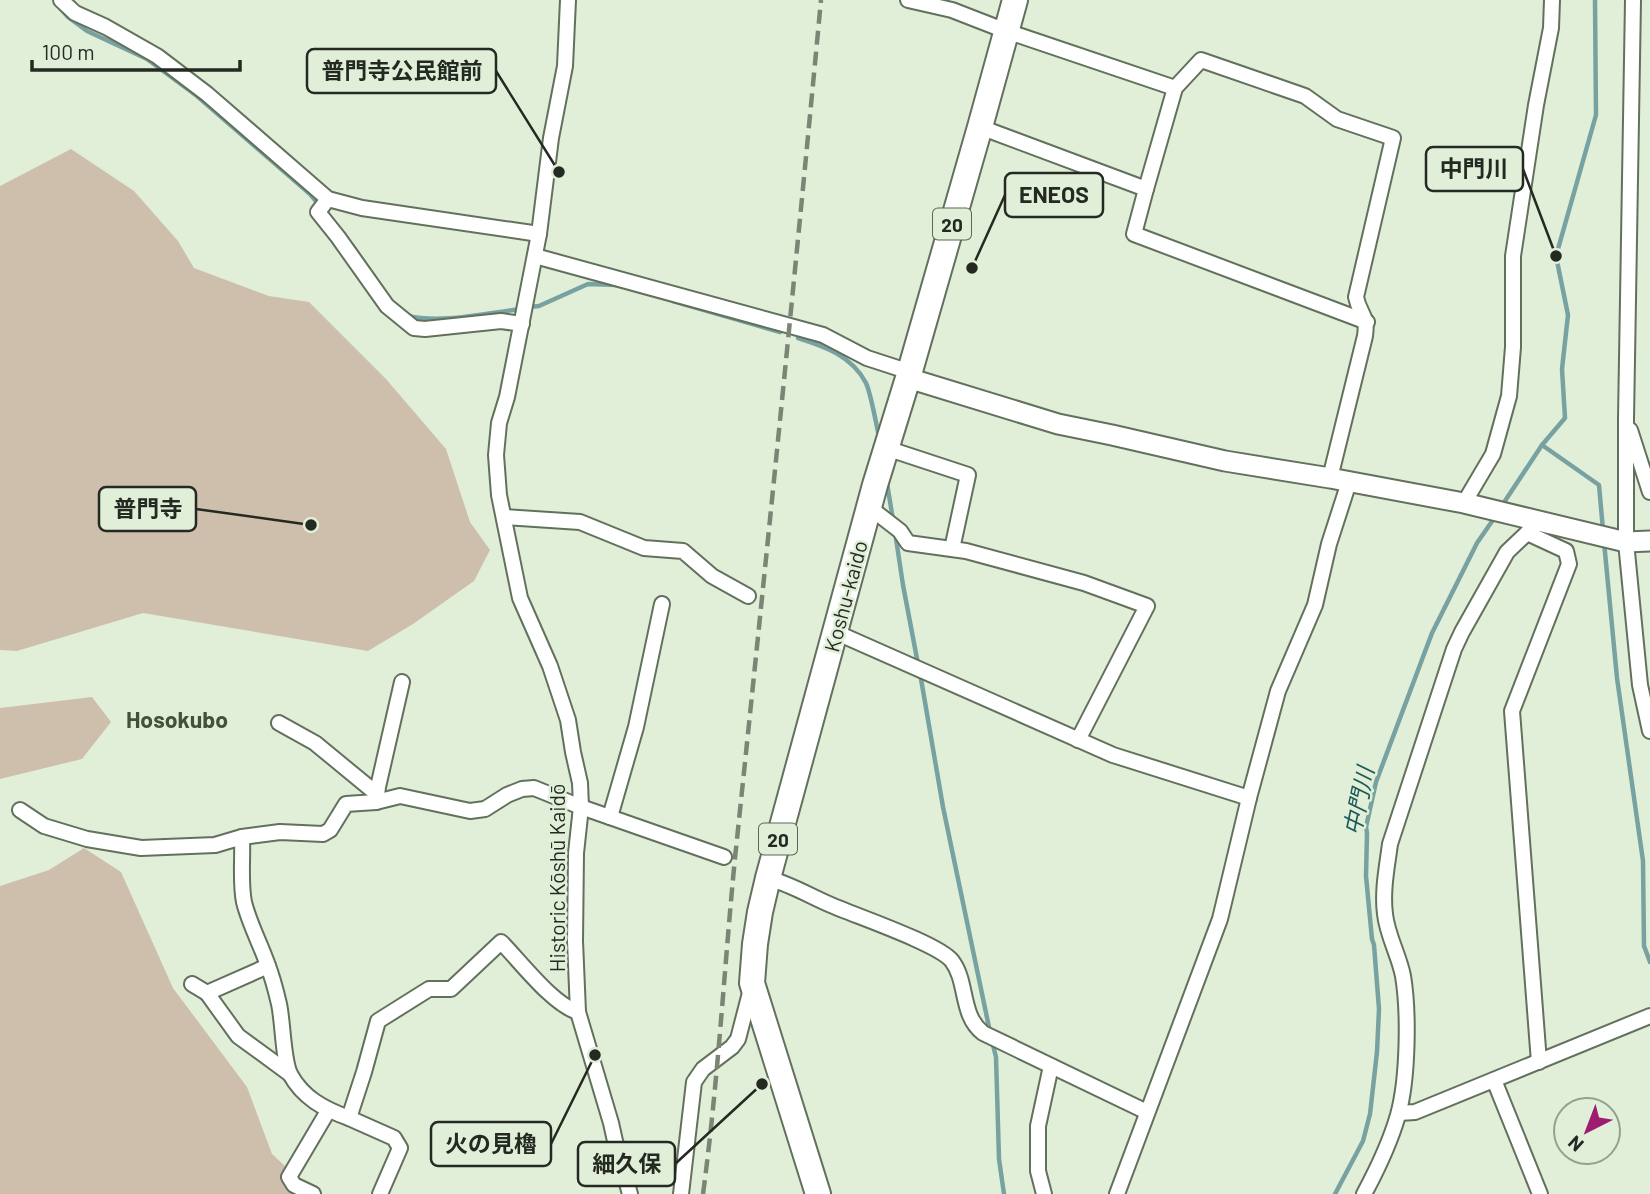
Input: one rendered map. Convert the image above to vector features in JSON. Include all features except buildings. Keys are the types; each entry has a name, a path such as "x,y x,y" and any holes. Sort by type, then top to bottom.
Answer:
{"highway":[{"name":"Koshu-kaido","path":"818,1194 752,983 755,944 768,878 835,632 876,504 886,448 1015,0"}],"street":[{"path":"568,0 565,66 551,138 535,256 823,335 867,358 909,375 1058,424 1225,461 1469,505 1531,525 1623,539"},
{"path":"908,0 952,10 1175,88"},
{"path":"1469,505 1493,454 1509,396 1513,347 1513,256 1536,105 1551,29 1552,0"},
{"path":"1633,0 1623,539 1640,685 1650,731"},
{"path":"62,1 75,13 158,56 207,94 324,204 338,237 387,306 404,322 425,330 523,321"},
{"path":"1330,478 1365,336 1367,322 1356,297 1393,138 1337,119 1304,96 1201,60 1175,88 1134,234 1367,322"},
{"path":"980,127 1146,189"},
{"path":"324,204 539,234"},
{"name":"Historic Kōshū Kaidō","path":"535,256 507,397 499,423 496,455 499,495 520,598 550,666 568,720 580,783 575,941 578,1012 630,1194"},
{"path":"1626,419 1650,492"},
{"path":"886,448 968,475 952,549"},
{"path":"1117,1194 1220,919 1278,691 1315,605 1329,544 1349,482"},
{"path":"876,504 908,543 966,551 1084,583 1147,606 1078,740"},
{"path":"505,517 580,522 644,548 682,551 712,576 748,596"},
{"path":"1531,525 1566,551 1569,564 1512,711 1539,1062"},
{"path":"1364,1194 1382,1160 1399,1113 1404,1074 1407,1017 1402,974 1384,913 1385,876 1390,844 1454,649 1507,552 1531,525"},
{"path":"610,817 636,727 662,604"},
{"path":"835,632 1113,755 1249,798"},
{"path":"376,798 402,682"},
{"path":"279,723 315,743 376,798"},
{"path":"20,810 44,825 87,839 141,848 215,845 243,837 280,832 323,834 330,830 346,804 376,798 400,796 470,811 485,809 506,795 534,788 724,857"},
{"path":"243,837 243,898 278,1000 290,1074"},
{"path":"768,878 934,948 951,959 971,1019 983,1033 1147,1112"},
{"path":"349,1118 378,1021 429,989 451,989 501,942 549,992 569,1010 578,1012"},
{"path":"207,993 268,966"},
{"path":"681,1194 694,1082 703,1069 732,1047 737,1039 752,983"},
{"path":"192,984 207,993 238,1036 290,1074 308,1098 328,1111 394,1138 400,1148 380,1194"},
{"path":"1399,1113 1415,1112 1650,1016"},
{"path":"1044,1194 1038,1171 1038,1126 1051,1066"},
{"path":"1494,1080 1540,1194"},
{"path":"313,1194 294,1185 289,1177 328,1111"}],"shaded area":[{"path":"71,149 134,191 178,241 194,268 269,296 309,302 386,379 446,449 470,522 490,550 474,581 413,624 368,651 143,613 17,651 0,650 0,186"},
{"path":"92,697 111,722 82,759 0,779 0,708"},
{"path":"84,848 121,872 173,988 247,1087 272,1154 315,1194 0,1194 0,886 49,870"}],"waterway":[{"name":"中門川","path":"1501,507 1542,445 1565,418 1562,369 1568,315 1556,256 1596,115 1595,0"},
{"path":"61,9 87,31 147,59 197,96 310,194 320,206"},
{"path":"352,245 375,278"},
{"path":"529,307 539,306 588,284 617,285"},
{"path":"673,301 780,332"},
{"path":"408,316 435,319 521,309"},
{"path":"798,338 836,353 860,374 872,401 879,437"},
{"path":"1542,445 1599,485 1603,530"},
{"path":"887,483 893,520"},
{"name":"中門川","path":"1335,1194 1363,1141 1370,1114 1377,1052 1379,1009 1366,876 1366,827 1376,782 1432,633 1477,543 1495,517"},
{"path":"895,532 918,664"},
{"path":"1604,542 1617,678 1643,861 1644,946 1650,962"},
{"path":"920,673 943,807 990,1032"},
{"path":"992,1041 996,1057 999,1159 1004,1194"}],"railway":[{"path":"703,1194 821,0"}],"place":[{"name":"普門寺公民館前","path":"559,172"},
{"name":"中門川","path":"1556,256"},
{"name":"ENEOS","path":"972,268"},
{"name":"普門寺","path":"311,525"},
{"name":"火の見櫓","path":"595,1055"},
{"name":"細久保","path":"762,1084"}],"district":[{"name":"Hosokubo","path":"177,719"}]}
